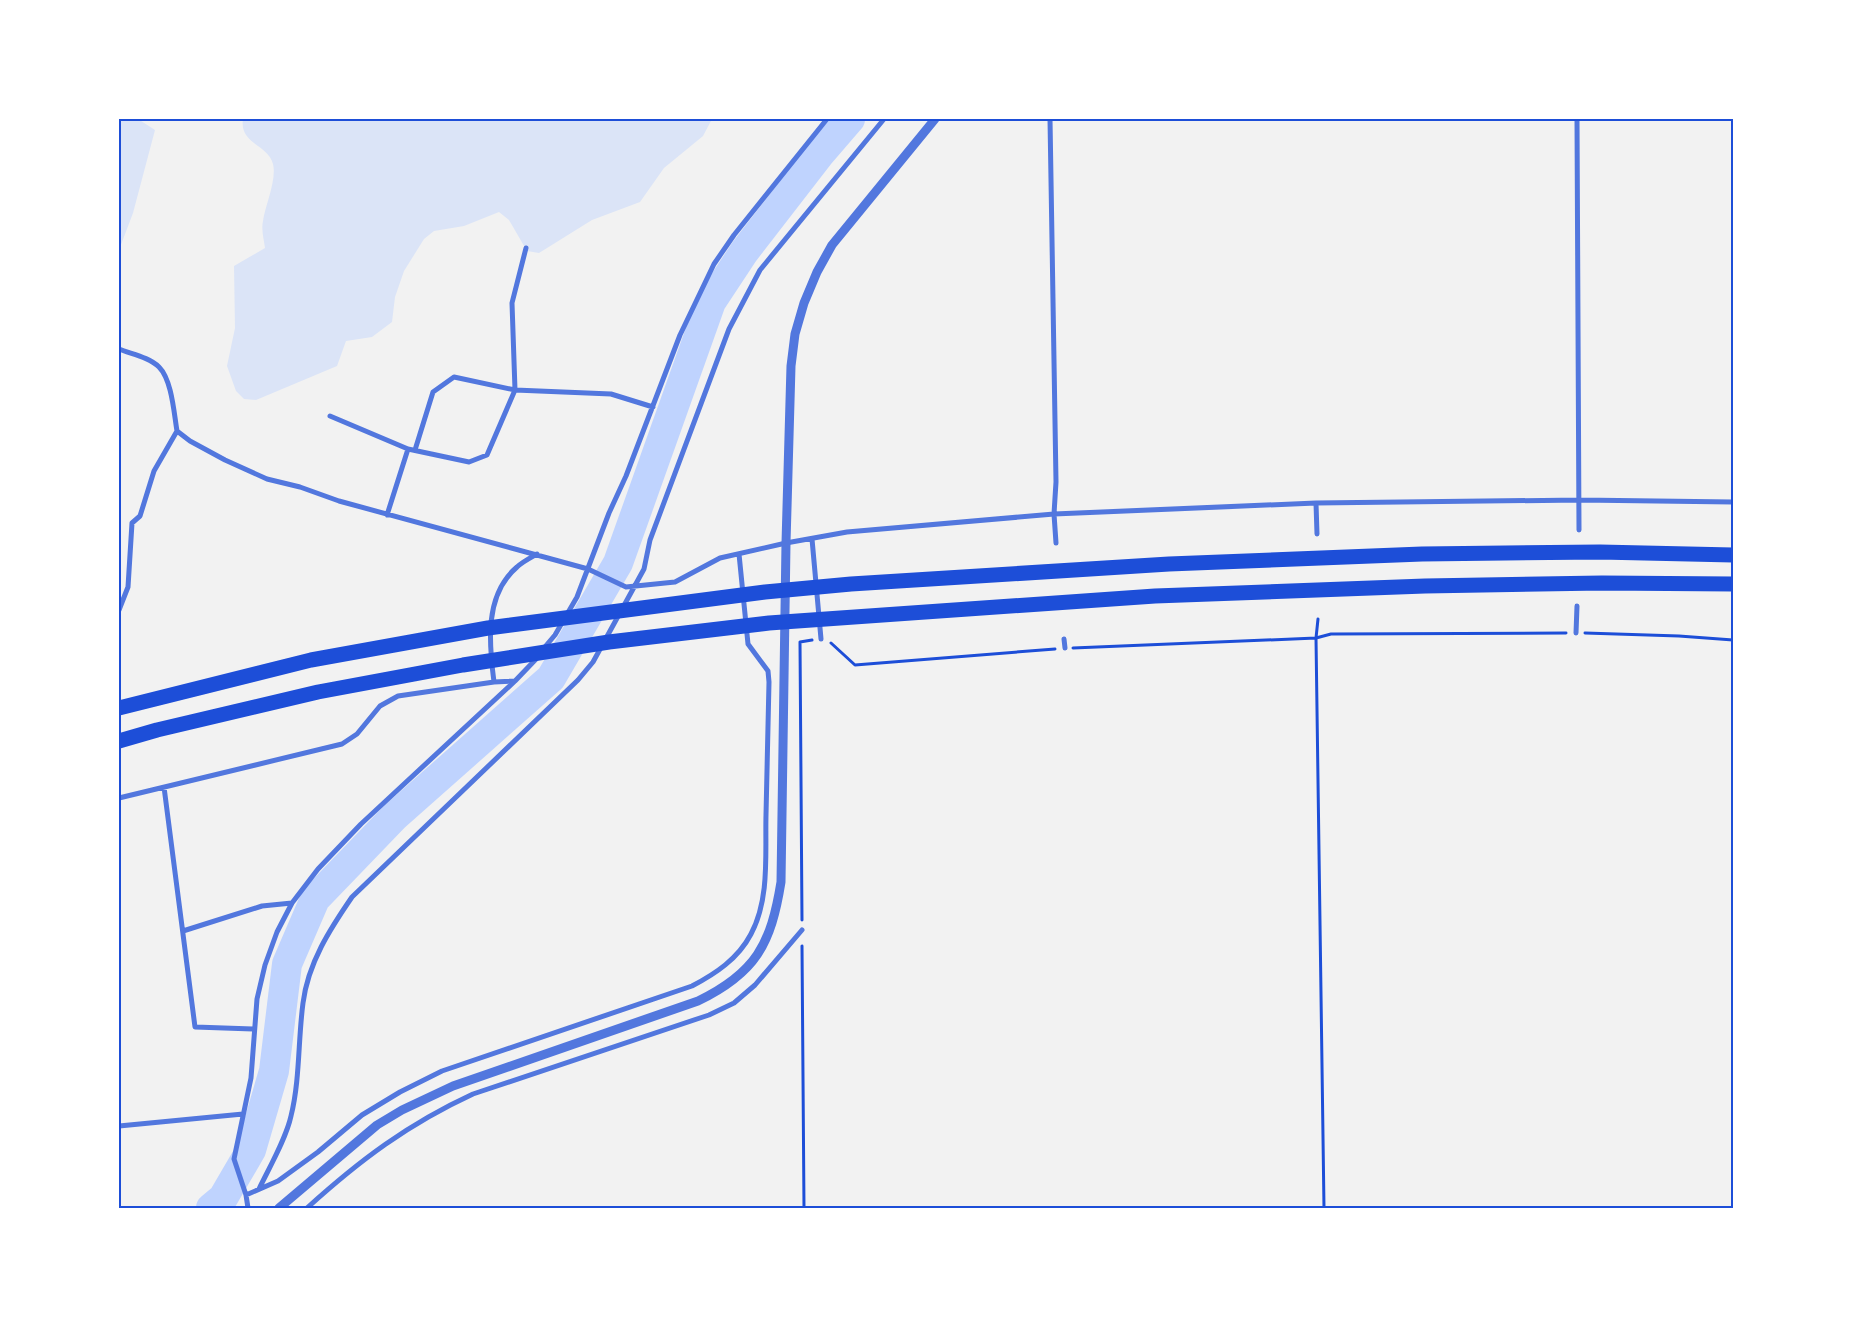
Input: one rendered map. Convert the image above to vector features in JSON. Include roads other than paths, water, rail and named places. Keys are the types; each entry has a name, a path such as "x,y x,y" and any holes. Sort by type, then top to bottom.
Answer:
{"highway":[{"path":"119,708 311,660 488,628 766,592 852,584 1169,564 1422,554 1600,552 1733,555"},
{"path":"119,741 156,730 318,692 463,665 609,642 769,623 1155,596 1375,588 1602,583 1733,584"}],"street":[{"path":"248,1208 246,1195 234,1159 251,1078 256,999 265,964 277,932 292,904 318,869 361,824 515,681 555,635 577,597 680,335 714,264 734,235 827,119"},
{"path":"259,1190 291,1117 298,1065 303,1001 313,963 330,928 352,897 578,680 593,662 644,570 650,540 729,329 760,270 884,119"},
{"path":"279,1208 377,1125 402,1110 453,1086 698,1001 733,981 752,962 767,940 776,913 781,882 786,543 791,366 795,334 804,303 817,272 832,245 935,119"},
{"path":"1050,119 1056,482 1054,514 1056,543"},
{"path":"1577,119 1579,530"},
{"path":"330,416 408,449 469,462 488,455 515,390 512,303 526,248"},
{"path":"119,350 143,358 159,367 167,380 177,432 154,471 140,516 132,523 128,587 119,610"},
{"path":"415,450 433,392 454,378 515,390 611,394 652,407"},
{"path":"177,432 225,460 267,479 387,515 588,569 626,587 675,582 711,562 738,554 847,532 1054,514 1316,503 1580,500 1733,502"},
{"path":"387,515 408,449"},
{"path":"1316,503 1317,534"},
{"path":"812,539 821,639"},
{"path":"494,682 490,634 495,600 507,578 517,567 537,554"},
{"path":"246,1195 278,1181 318,1152 362,1115 400,1092 442,1071 692,986 715,974 734,957 751,935 761,906 764,873 768,671 748,644 738,554"},
{"path":"1576,633 1577,606"},
{"path":"1064,639 1065,648"},
{"path":"119,798 342,744 357,734 380,706 398,696 494,682 515,681"},
{"path":"164,787 195,1027 253,1030"},
{"path":"183,931 262,906 292,904"},
{"path":"308,1208 336,1182 400,1133 443,1108 473,1094 709,1015 734,1003 755,985 802,930"},
{"path":"119,1126 243,1114"}],"waterway":[{"path":"211,1208 223,1198 251,1150 274,1071 287,964 315,899 394,817 551,678 618,563 711,302 744,252 819,155 850,119"}]}
